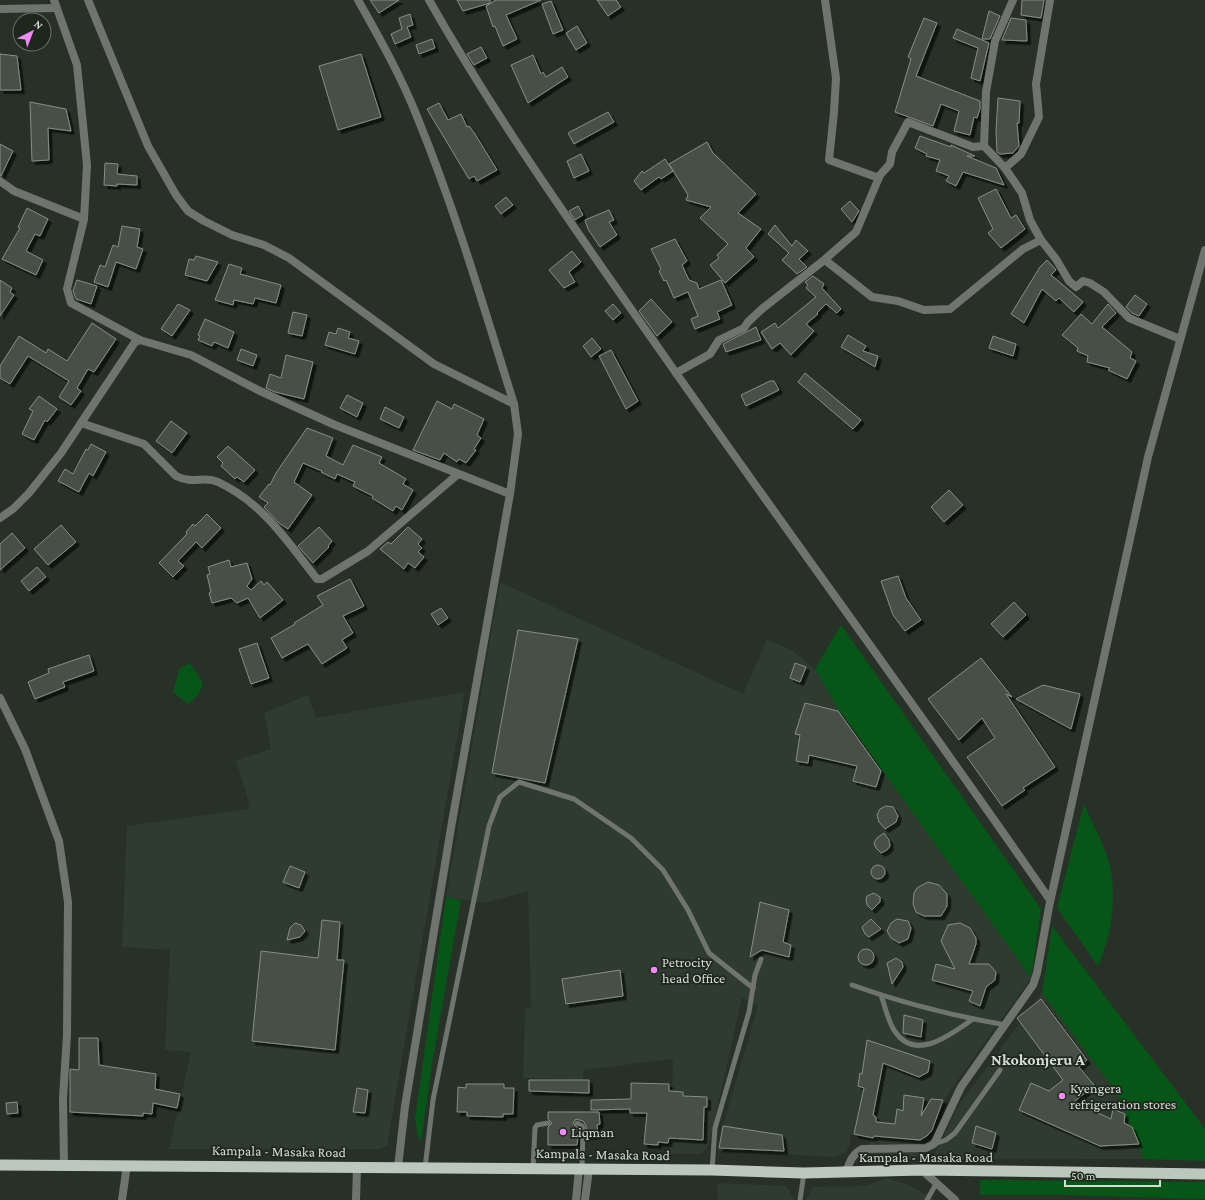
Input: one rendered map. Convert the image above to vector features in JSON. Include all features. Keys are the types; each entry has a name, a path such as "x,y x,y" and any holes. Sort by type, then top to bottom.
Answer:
{"highway":[{"name":"Kampala - Masaka Road","path":"0,1165 533,1168 712,1170 804,1173 922,1170 1205,1174"}],"street":[{"path":"89,0 148,146 176,195 188,211 232,235 264,245 289,258 434,364 514,404"},
{"path":"358,0 386,49 418,118 452,210 514,404 518,434 510,494 451,830 405,1106 398,1167"},
{"path":"429,0 455,46 537,175 676,373 720,439 1050,900"},
{"path":"825,0 836,78 834,112 828,160 879,178"},
{"path":"1014,0 995,41 986,92 984,146 1005,168 1022,193 1030,220 1041,240 1056,259 1069,281 1076,287 1083,281 1090,283 1104,292 1129,318 1151,329 1180,339"},
{"path":"1005,168 1021,154 1039,117 1036,84 1050,0"},
{"path":"0,9 55,4 78,65 87,165 84,219 67,289 71,303 140,340 191,355 260,391 335,425 458,475 510,494"},
{"path":"676,373 710,354 719,340 744,328 762,308 825,260 856,232 879,178 890,164 892,152 908,122 974,147 984,146"},
{"path":"0,181 14,191 84,219"},
{"path":"825,260 872,297 898,301 924,310 950,309 1023,249 1041,240"},
{"path":"846,1172 856,1152 862,1149 926,1148 934,1144 961,1087 1033,985 1037,973 1050,900 1148,457 1205,250"},
{"path":"0,518 13,509 29,493 61,453 135,342 140,340"},
{"path":"80,423 144,444 176,476 183,480 190,482 208,479 216,481 255,504 273,522 317,579 322,579 368,551 458,475"},
{"path":"0,698 25,749 59,841 68,902 67,1035 63,1098 64,1166"},
{"path":"122,1200 127,1165"},
{"path":"356,1200 357,1168"},
{"path":"576,1200 583,1169"},
{"path":"583,1169 585,1200"},
{"path":"922,1170 936,1184 956,1200"}],"lane":[{"path":"424,1168 433,1100 489,826 500,797 519,782 574,799 631,838 663,870 688,910 709,953 753,988"},
{"path":"712,1170 715,1128 749,1012 755,975 761,959"},
{"path":"852,984 881,995 973,1020 1006,1025"},
{"path":"881,995 894,1030 915,1047 926,1046 973,1020"},
{"path":"934,1144 946,1140 954,1133 1000,1070"},
{"path":"577,1123 581,1124 583,1128 583,1169"},
{"path":"533,1168 535,1128 537,1125 548,1124"},
{"path":"800,1200 804,1173"},
{"path":"927,1200 936,1184"}],"shaded area":[{"path":"500,582 743,694 767,639 793,651 815,669 837,707 1031,978 948,1094 916,1159 859,1159 873,1138 850,1135 850,1144 846,1153 835,1157 717,1151 719,1148 784,1151 782,1135 723,1126 758,1006 742,998 709,1144 701,1154 669,1154 673,1059 584,1070 583,1080 523,1078 525,1009 531,1008 528,891 485,903 446,897"},
{"path":"465,692 387,1146 380,1149 169,1149 191,1052 165,1050 170,950 122,947 127,826 247,809 249,803 236,760 271,749 264,713 308,695 316,718"},
{"path":"1042,993 1116,1092 1139,1144 1143,1159 932,1160 958,1106"},
{"path":"887,1178 909,1185 935,1200 806,1200 813,1187 866,1186"},
{"path":"717,1183 786,1186 795,1200 718,1200"}],"green space":[{"path":"841,625 1041,909 1031,978 837,707 815,669"},
{"path":"190,663 203,683 198,695 188,704 173,692 179,669"},
{"path":"1084,804 1105,852 1112,879 1112,918 1103,955 1098,966 1057,908"},
{"path":"446,897 461,900 432,1063 421,1141 418,1137 415,1119"},
{"path":"1052,926 1205,1129 1205,1161 1143,1159 1139,1144 1116,1092 1042,993"},
{"path":"980,1180 1205,1182 1205,1199 1063,1195 980,1195"}],"building":[{"path":"370,0 399,0 379,13"},
{"path":"457,0 490,0 490,3 463,11"},
{"path":"496,0 541,0 506,15 517,39 503,46 495,26 493,27 486,6"},
{"path":"597,0 616,0 621,7 608,16"},
{"path":"1022,0 1044,0 1041,18 1021,15"},
{"path":"551,1 563,30 553,34 542,4"},
{"path":"989,11 1000,16 990,39 982,39"},
{"path":"410,14 413,25 407,27 411,37 395,44 391,34 402,29 399,18"},
{"path":"924,18 937,23 916,76 980,101 980,109 977,118 974,117 970,135 954,131 959,111 941,104 933,126 895,112 911,59 908,57"},
{"path":"1011,18 1026,20 1027,41 1002,40"},
{"path":"577,26 587,43 576,50 566,33"},
{"path":"957,29 989,43 980,81 971,78 978,48 953,38"},
{"path":"432,39 435,48 419,54 416,45"},
{"path":"481,47 487,58 474,65 467,54"},
{"path":"0,54 17,56 21,90 0,90"},
{"path":"361,54 381,117 338,130 319,66"},
{"path":"533,55 541,74 543,72 546,77 562,67 568,77 528,103 511,65"},
{"path":"998,98 1020,101 1019,123 1017,123 1019,146 1013,153 1000,154 997,152 996,131"},
{"path":"30,102 66,109 71,131 48,128 49,160 32,161"},
{"path":"439,103 448,120 461,114 467,127 469,126 475,134 497,170 477,181 474,176 469,179 427,109"},
{"path":"608,112 614,122 574,144 568,133"},
{"path":"920,136 951,147 951,145 975,156 967,156 996,168 1004,185 963,172 956,186 946,181 949,176 936,171 940,160 926,156 927,154 915,148"},
{"path":"707,142 713,153 756,194 738,213 761,229 746,248 754,257 725,283 710,265 719,258 717,255 728,244 700,218 711,207 686,200 688,195 669,164"},
{"path":"0,144 13,151 1,176 0,176"},
{"path":"581,154 589,171 574,178 567,161"},
{"path":"665,159 673,171 661,179 659,177 641,190 634,181 642,171 644,173"},
{"path":"105,163 118,164 117,174 137,176 137,185 104,185"},
{"path":"996,189 1011,218 1016,215 1025,229 1001,248 988,233 993,229 978,198"},
{"path":"506,197 513,205 501,214 495,206"},
{"path":"850,201 859,211 852,222 841,209"},
{"path":"578,206 583,215 575,220 569,211"},
{"path":"27,208 48,219 40,236 35,234 26,251 43,260 36,275 2,259 20,228 18,227"},
{"path":"609,210 614,220 609,222 617,235 600,247 588,229 585,220"},
{"path":"775,225 792,246 796,240 808,251 799,259 807,267 797,274 782,260 789,253 768,234"},
{"path":"122,226 140,229 137,247 143,249 136,269 116,262 108,287 94,282 100,265 105,267 113,245 118,247"},
{"path":"675,239 687,261 682,265 689,280 697,283 699,289 721,280 732,305 717,312 720,319 695,329 691,319 698,316 688,292 674,298 666,280 664,281 659,271 661,269 651,249"},
{"path":"572,251 581,262 569,272 575,282 564,288 549,270"},
{"path":"196,256 218,262 207,281 185,275 189,259 194,260"},
{"path":"1047,260 1056,270 1051,275 1083,302 1074,312 1059,298 1056,301 1042,289 1024,323 1011,314 1040,267"},
{"path":"229,264 242,268 240,274 281,285 276,303 255,298 253,304 234,300 233,305 215,300"},
{"path":"813,276 824,284 822,288 841,309 837,313 826,304 817,313 818,314 806,324 814,331 791,355 780,343 772,349 761,332 775,323 778,328 816,297 806,288 808,285 805,282"},
{"path":"0,280 12,288 10,292 14,295 0,316"},
{"path":"77,280 97,286 91,304 76,299 73,291"},
{"path":"1135,295 1147,304 1139,316 1132,313 1126,307"},
{"path":"651,299 672,322 657,336 639,311"},
{"path":"178,304 190,310 172,336 161,329"},
{"path":"613,304 621,313 613,320 605,311"},
{"path":"1108,304 1116,313 1102,327 1132,352 1130,358 1136,361 1127,379 1108,370 1110,368 1087,362 1088,356 1077,351 1078,348 1062,335 1081,314 1092,324"},
{"path":"293,312 307,315 302,336 288,333"},
{"path":"205,319 234,332 228,348 214,342 212,346 198,340 200,336 198,335"},
{"path":"92,323 116,339 94,372 88,369 77,388 81,391 71,405 59,397 69,381 28,356 10,384 0,378 0,366 19,336 46,353 48,349 67,361"},
{"path":"756,327 761,340 726,352 723,344"},
{"path":"338,328 350,332 348,338 359,341 355,354 325,345 329,332 336,334"},
{"path":"848,335 866,346 863,351 878,356 875,367 841,347"},
{"path":"993,336 1016,344 1013,356 989,348"},
{"path":"592,338 601,349 591,357 583,346"},
{"path":"241,349 257,355 253,366 237,360"},
{"path":"611,350 638,401 626,409 599,356"},
{"path":"286,355 313,362 304,399 275,392 266,388 270,374 281,378"},
{"path":"805,373 861,420 853,429 798,382"},
{"path":"770,381 774,381 779,390 746,406 741,395"},
{"path":"347,395 363,403 357,417 340,408"},
{"path":"39,396 57,409 47,422 45,420 34,440 22,434 33,411 29,409"},
{"path":"437,401 452,409 454,404 484,419 477,435 481,438 474,449 476,450 466,463 459,459 457,462 444,453 440,460 413,450"},
{"path":"385,407 404,417 399,428 380,419"},
{"path":"171,421 187,433 172,453 156,441"},
{"path":"307,428 333,438 326,456 343,465 353,445 382,457 379,463 406,479 403,484 413,490 402,510 396,506 393,511 372,498 373,496 353,486 355,482 337,474 335,479 321,472 322,471 303,463 294,482 312,495 288,529 279,523 264,507 268,503 259,497 269,484 270,485 276,473"},
{"path":"91,444 106,452 93,476 89,473 79,492 58,481 65,469 73,474 86,449 88,450"},
{"path":"228,446 255,470 244,482 237,477 235,479 221,466 223,463 217,457"},
{"path":"949,490 963,505 944,522 931,507"},
{"path":"207,514 221,528 202,548 196,542 178,561 184,566 173,577 159,563 187,534 186,532 193,524 195,526"},
{"path":"61,525 76,542 48,565 34,549"},
{"path":"319,527 332,541 328,546 329,547 313,563 298,546"},
{"path":"408,527 422,539 418,544 422,548 418,552 424,557 415,568 408,563 404,569 380,549 388,542 391,544"},
{"path":"12,533 25,548 0,570 0,544"},
{"path":"229,560 231,567 247,563 252,579 247,586 251,590 261,581 264,585 267,582 283,600 260,618 248,598 237,603 231,598 212,603 207,575 210,574 208,567"},
{"path":"37,567 46,577 29,591 21,581"},
{"path":"898,576 906,598 921,620 905,631 893,615 881,581"},
{"path":"350,579 364,606 343,616 353,633 342,640 347,648 322,664 308,644 282,658 271,638 323,605 317,596"},
{"path":"1014,602 1026,615 1003,637 991,624"},
{"path":"441,608 448,618 438,625 431,614"},
{"path":"518,630 578,639 545,783 492,773"},
{"path":"257,643 269,678 251,684 239,649"},
{"path":"89,655 94,671 63,682 65,687 35,699 28,682 49,673 48,669"},
{"path":"981,658 1012,697 1006,694 1055,767 1023,788 1025,790 1002,806 967,757 995,738 982,718 959,740 928,699"},
{"path":"795,663 806,667 800,682 790,678"},
{"path":"1043,685 1080,694 1071,729 1016,699"},
{"path":"805,703 838,711 881,771 876,787 853,781 857,766 809,755 808,763 796,761 800,735 795,734"},
{"path":"886,806 893,807 898,816 896,822 885,829 879,822 877,815 880,809"},
{"path":"884,833 889,840 890,846 887,850 881,853 876,848 874,843 877,838"},
{"path":"875,865 881,865 885,869 885,875 881,879 875,879 871,875 871,869"},
{"path":"290,866 305,872 299,888 283,882"},
{"path":"928,882 939,885 947,894 947,906 941,916 924,916 916,912 913,904 914,893 917,888"},
{"path":"874,893 880,897 880,902 872,910 867,905 866,900 867,896"},
{"path":"760,902 789,910 783,942 791,945 789,957 762,950 750,957"},
{"path":"871,919 881,929 869,937 865,934 862,927"},
{"path":"897,919 908,921 911,928 908,939 899,943 891,938 887,931 891,923"},
{"path":"322,920 340,922 337,960 344,960 335,1050 252,1041 261,951 318,958"},
{"path":"295,923 301,925 305,931 300,937 287,940 290,928"},
{"path":"960,923 970,928 976,938 976,944 969,964 989,964 996,972 995,980 986,987 980,1006 969,1001 973,991 932,980 936,964 955,969 941,941 948,925"},
{"path":"866,949 872,951 874,957 872,963 866,965 860,963 858,957 860,951"},
{"path":"896,958 902,962 903,967 892,984 887,963"},
{"path":"620,970 623,996 566,1004 562,979"},
{"path":"1041,999 1087,1060 1079,1067 1094,1085 1074,1102 1111,1119 1113,1109 1125,1114 1124,1123 1132,1127 1139,1144 1100,1146 1019,1110 1031,1083 1049,1091 1063,1080 1017,1018"},
{"path":"904,1015 923,1020 921,1037 903,1033"},
{"path":"79,1038 98,1038 99,1065 156,1074 155,1089 180,1094 177,1108 153,1103 152,1114 143,1113 143,1116 70,1112 70,1069 79,1070"},
{"path":"867,1040 930,1061 928,1072 919,1077 883,1063 873,1115 876,1117 876,1122 895,1124 897,1109 903,1111 904,1095 924,1098 921,1116 931,1099 943,1100 932,1130 928,1135 920,1140 874,1136 873,1138 854,1134 864,1088 858,1086 860,1073 862,1074"},
{"path":"529,1080 589,1080 589,1093 529,1091"},
{"path":"631,1083 669,1084 669,1091 683,1092 683,1096 707,1097 707,1107 704,1107 703,1140 669,1138 668,1143 658,1142 658,1145 644,1144 647,1113 630,1113 630,1109 591,1110 591,1100 631,1099"},
{"path":"466,1084 504,1084 504,1088 514,1088 513,1114 503,1114 503,1117 467,1116 467,1112 457,1112 458,1087 466,1088"},
{"path":"357,1088 368,1090 365,1113 353,1112"},
{"path":"17,1102 18,1113 7,1114 6,1103"},
{"path":"548,1112 599,1112 600,1124 597,1125 598,1135 587,1136 586,1126 583,1121 576,1119 573,1123 579,1129 577,1145 548,1145 548,1127 552,1123 548,1119"},
{"path":"723,1126 782,1135 784,1151 719,1148"},
{"path":"976,1126 996,1133 992,1149 972,1143"}],"place":[{"name":"Petrocity head Office","path":"654,970"},
{"name":"Kyengera refrigeration stores","path":"1062,1096"},
{"name":"Liqman","path":"563,1132"}],"district":[{"name":"Nkokonjeru A","path":"1038,1059"}]}
